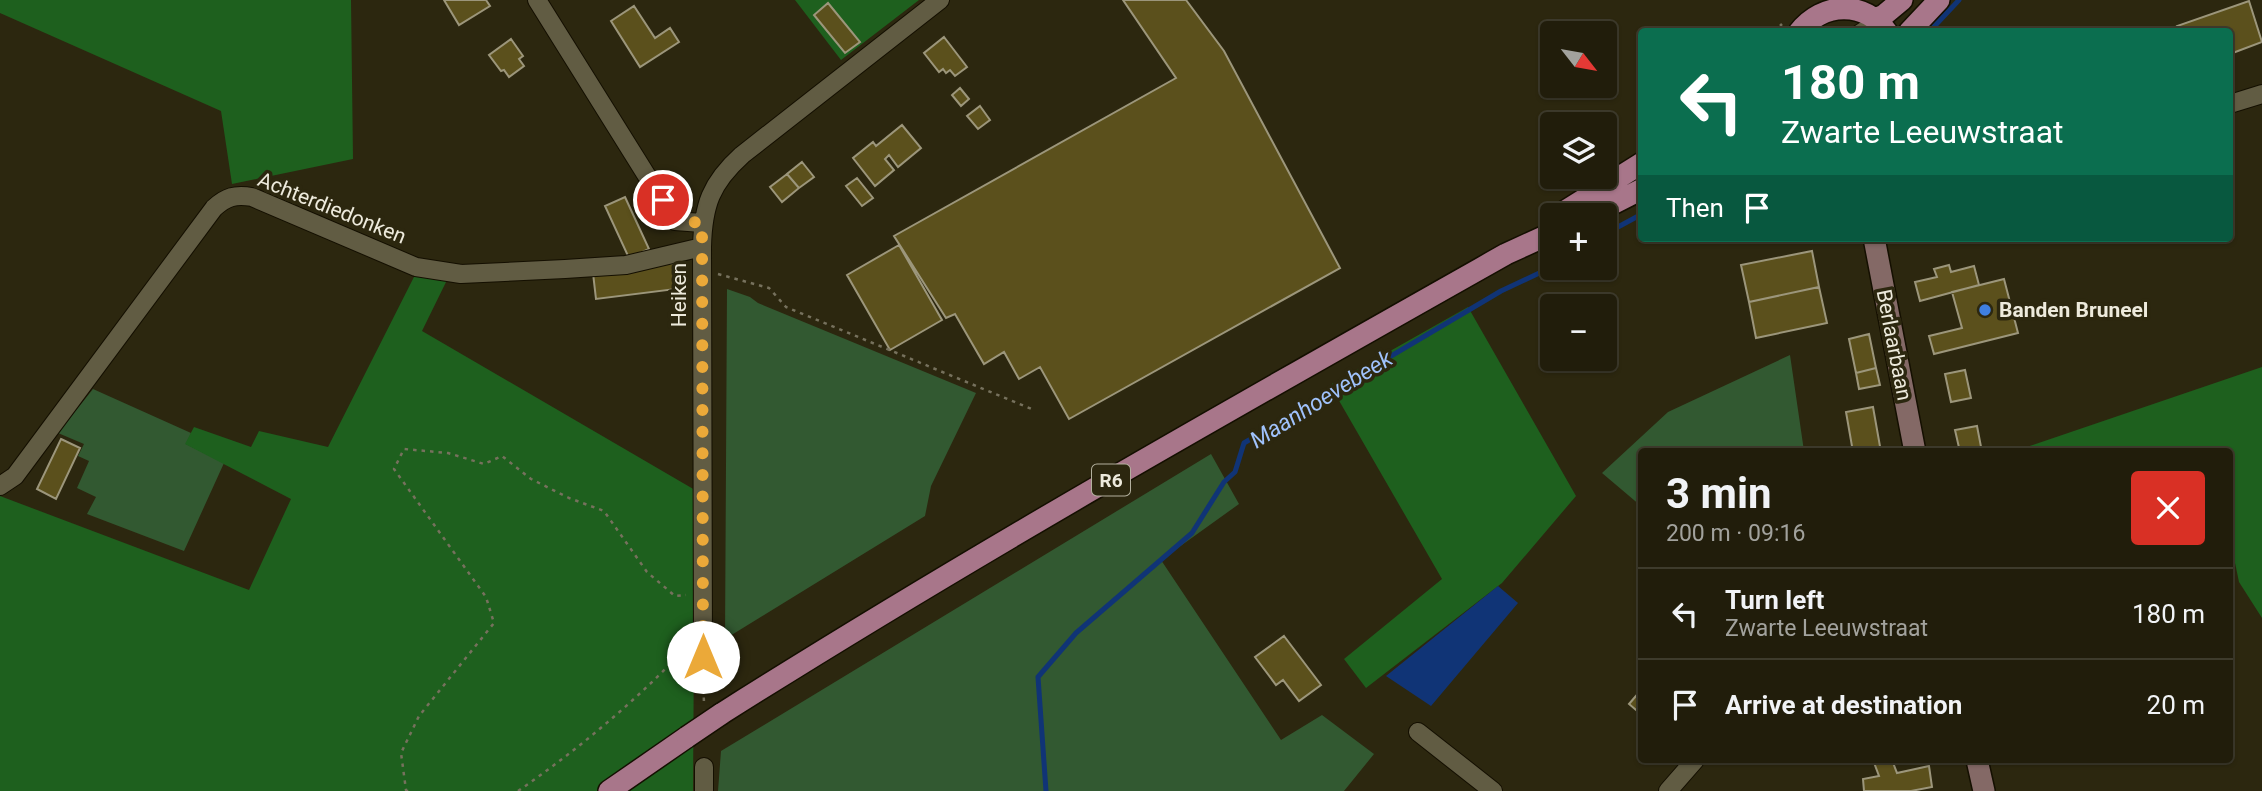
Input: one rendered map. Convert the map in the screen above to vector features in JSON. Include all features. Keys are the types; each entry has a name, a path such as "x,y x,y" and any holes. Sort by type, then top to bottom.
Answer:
{"main road":[{"path":"1802,28 1809,20 1833,4 1851,8 1881,25 1884,15 1902,0"},
{"path":"1913,28 1939,0"},
{"path":"1578,203 1638,166"},
{"path":"1615,203 1638,191"},
{"name":"R6","path":"1506,254 1540,229"},
{"name":"R6","path":"608,791 721,714 944,576 1506,254 1540,238"}],"street":[{"path":"537,0 675,220 702,223"},
{"name":"Heiken","path":"703,657 702,223 711,191 725,170 742,155 940,0"},
{"path":"2233,103 2262,94"},
{"name":"Achterdiedonken","path":"0,486 15,476 214,208 225,197 252,197 416,267 439,272 499,273 626,265 702,247"},
{"name":"Berlaarbaan","path":"1875,242 1914,448"},
{"path":"1418,732 1493,791"},
{"path":"1668,791 1692,763"},
{"path":"1979,763 1984,791"},
{"path":"704,767 704,791"}],"path":[{"path":"702,270 769,288 786,307 1034,410"},
{"path":"408,791 401,753 419,716 494,623 486,597 394,469 404,449 448,453 484,464 502,456 531,479 569,498 604,511 647,572 675,596 703,593"},
{"path":"518,791 566,758 656,679 680,654 703,657"}],"green space":[{"path":"0,0 351,0 353,159 232,184 221,111 0,13"},
{"path":"795,0 919,0 841,60"},
{"path":"417,271 447,280 422,331 695,490 693,791 0,791 0,496 249,590 291,499 185,444 194,427 251,447 259,431 328,447"},
{"path":"727,289 976,393 931,486 925,516 725,639"},
{"path":"1468,307 1576,496 1502,583 1366,688 1344,659 1442,579 1330,385"},
{"path":"1790,355 1804,448 1638,448 1638,503 1602,473 1668,412"},
{"path":"2262,367 2262,618 2239,582 2233,553 2233,448 2024,448"},
{"path":"93,389 191,433 186,444 224,463 184,551 87,514 96,497 77,488 89,461 78,456 84,444 58,433"},
{"path":"1211,454 1239,504 1161,560 1281,740 1322,715 1374,754 1344,791 718,791 721,751"}],"water":[{"path":"1498,586 1518,603 1431,706 1386,676"}],"building":[{"path":"444,0 486,0 490,6 459,25"},
{"path":"1123,0 1186,0 1224,51 1340,268 1069,419 1040,367 1019,379 1004,352 984,364 955,314 946,318 894,236 1176,78"},
{"path":"2249,1 2262,42 2233,53 2233,28 2177,26"},
{"path":"828,3 860,42 845,53 814,15"},
{"path":"634,6 655,38 670,28 679,42 640,67 611,21"},
{"path":"944,37 967,67 955,76 950,70 946,73 943,69 939,72 924,53"},
{"path":"511,39 523,56 519,59 524,66 509,77 489,55"},
{"path":"960,88 969,99 961,106 952,95"},
{"path":"980,106 990,120 978,129 967,116"},
{"path":"902,125 921,148 898,167 889,155 885,159 894,170 875,186 853,158 873,142 876,146"},
{"path":"802,162 814,177 799,188 787,174"},
{"path":"787,174 799,188 782,202 770,187"},
{"path":"857,178 873,198 862,206 846,186"},
{"path":"625,197 649,249 629,258 605,206"},
{"path":"899,245 942,320 890,350 847,275"},
{"path":"1812,251 1819,287 1749,302 1741,265"},
{"path":"673,263 676,289 596,299 593,273"},
{"path":"1949,265 1951,272 1974,266 1979,285 1920,301 1915,282 1937,277 1934,269"},
{"name":"Banden Bruneel","path":"2004,279 2018,333 1934,354 1929,336 1962,328 1952,292"},
{"path":"1819,287 1827,323 1756,338 1749,302"},
{"path":"1869,334 1876,368 1856,373 1849,339"},
{"path":"1876,368 1880,385 1859,389 1856,373"},
{"path":"1965,370 1971,398 1951,402 1945,374"},
{"path":"1873,407 1880,448 1852,448 1846,412"},
{"path":"1977,426 1981,448 1959,448 1955,430"},
{"path":"61,439 80,448 56,499 37,489"},
{"path":"1284,636 1321,685 1299,701 1283,680 1276,685 1255,657"},
{"path":"1638,694 1638,712 1629,704"},
{"path":"1874,763 1893,763 1897,773 1929,766 1932,787 1911,791 1864,791 1863,779 1879,776"}],"waterway":[{"name":"Maanhoevebeek","path":"1933,28 1959,0"},
{"name":"Maanhoevebeek","path":"1617,228 1638,216"},
{"name":"Maanhoevebeek","path":"1046,791 1038,677 1076,633 1192,533 1224,482 1235,472 1244,443 1501,291 1540,273"}],"place":[{"name":"Banden Bruneel","path":"1985,310"}],"route":[{"path":"663,200 675,220 702,223 703,657"}]}
